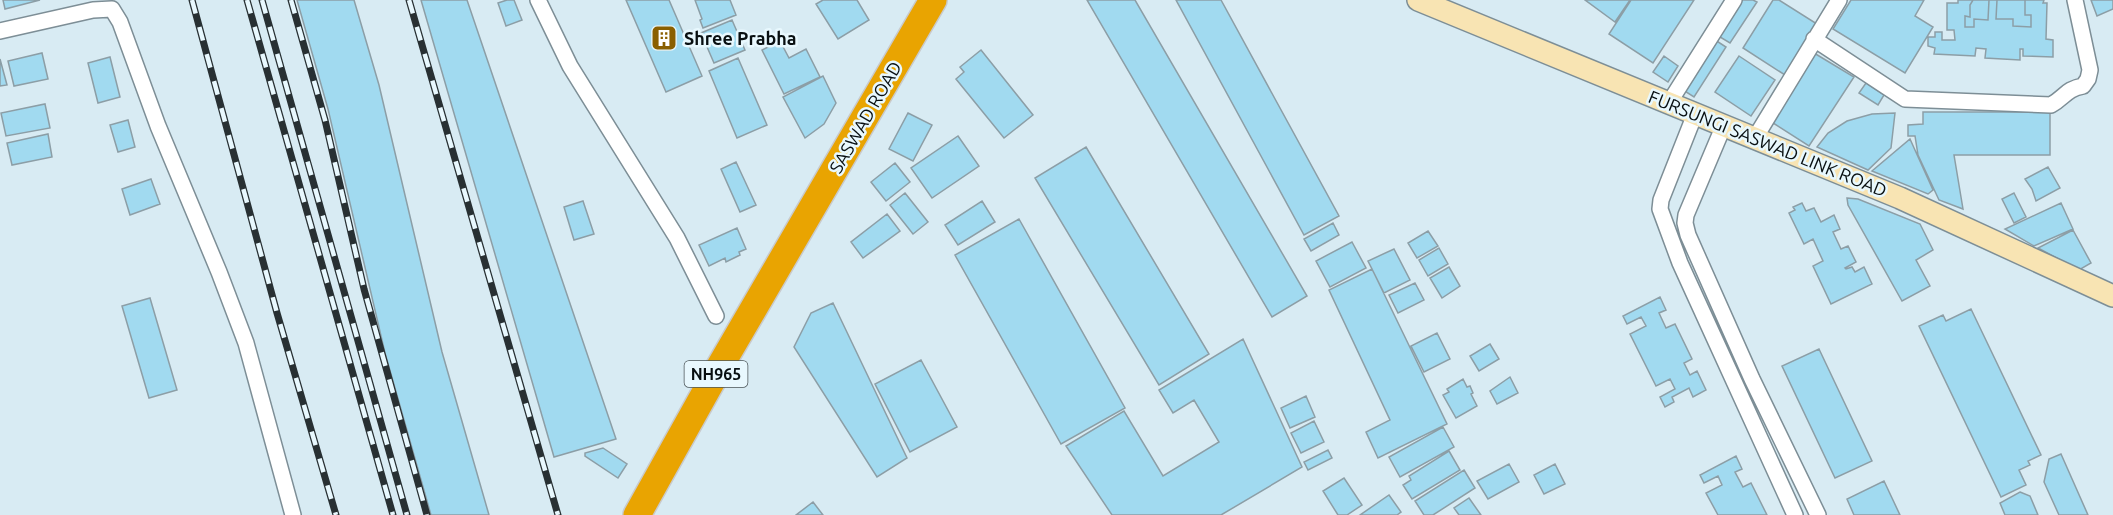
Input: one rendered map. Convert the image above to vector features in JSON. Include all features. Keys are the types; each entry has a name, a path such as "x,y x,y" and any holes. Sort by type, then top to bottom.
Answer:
{"highway":[{"name":"SASWAD ROAD","path":"637,515 933,0"}],"street":[{"path":"538,0 570,66 677,237 716,316"},
{"name":"FURSUNGI SASWAD LINK ROAD","path":"1418,0 1900,198 2113,296"},
{"path":"1669,103 1734,0"},
{"path":"1755,138 1839,0"},
{"path":"1814,39 1905,99 2051,105 2069,90 2083,86 2088,80 2090,70 2075,0"},
{"path":"0,31 93,10 112,9 120,22 158,126 219,272 246,344 293,515"},
{"path":"1695,114 1659,209 1680,263 1795,515"},
{"path":"1724,125 1686,215 1685,223 1688,235 1752,379 1818,515"}],"building":[{"path":"3,0 40,0 5,9"},
{"path":"297,0 354,0 379,85 442,352 489,515 431,515 385,353 328,109"},
{"path":"421,0 467,0 616,439 554,457"},
{"path":"514,0 522,20 506,26 498,3"},
{"name":"Shree Prabha","path":"626,0 669,0 702,76 666,92"},
{"path":"695,0 730,0 736,15 703,28"},
{"path":"823,0 857,0 869,20 838,39 816,4"},
{"path":"1087,0 1135,0 1307,296 1272,317"},
{"path":"1176,0 1221,0 1339,216 1304,235"},
{"path":"1585,0 1630,0 1615,22"},
{"path":"1631,0 1694,0 1653,63 1609,34"},
{"path":"1737,0 1757,2 1730,43 1715,34"},
{"path":"1773,0 1779,0 1817,24 1785,75 1743,48"},
{"path":"1851,0 1924,0 1915,16 1933,27 1905,73 1833,29"},
{"path":"1958,0 1973,0 1970,5 1970,17 1965,16 1965,27 1974,27 1974,19 1988,20 1989,0 1997,0 1996,19 2013,19 2013,26 2031,27 2031,15 2025,15 2025,0 2044,0 2043,3 2047,3 2046,39 2053,40 2053,57 2023,56 2023,49 2020,49 2020,60 1985,58 1986,49 1976,48 1975,56 1934,54 1935,48 1928,46 1928,37 1935,37 1935,32 1942,32 1942,40 1955,40 1954,30 1947,30 1947,3 1958,3"},
{"path":"1973,0 1989,0 1988,20 1974,19 1974,27 1965,27 1965,16 1970,17 1970,5"},
{"path":"1997,0 2025,0 2025,15 2031,15 2031,27 2013,26 2013,19 1996,19"},
{"path":"2091,0 2113,0 2113,9 2097,16"},
{"path":"732,20 745,50 714,63 701,33"},
{"path":"1712,38 1726,47 1694,97 1680,88"},
{"path":"780,41 789,58 806,49 820,77 784,94 762,50"},
{"path":"981,50 1033,115 1004,138 956,79 964,72 960,67"},
{"path":"42,53 48,79 14,86 8,61"},
{"path":"1814,53 1854,77 1809,146 1773,123"},
{"path":"1664,56 1678,66 1668,82 1653,72"},
{"path":"1739,56 1775,80 1751,116 1715,92"},
{"path":"110,57 120,97 98,103 88,63"},
{"path":"738,58 767,125 737,138 709,71"},
{"path":"0,59 7,85 0,86"},
{"path":"823,76 836,103 824,124 805,138 783,97"},
{"path":"1866,83 1884,95 1878,105 1859,93"},
{"path":"45,104 50,128 6,136 1,113"},
{"path":"1923,112 2050,112 2050,155 1954,155 1963,209 1939,200 1918,155 1915,136 1908,136 1908,125 1923,124"},
{"path":"908,113 932,125 913,161 889,149"},
{"path":"1895,113 1891,148 1868,170 1817,147 1828,133 1847,121 1872,114"},
{"path":"128,120 135,147 118,152 110,125"},
{"path":"48,134 52,157 12,165 7,143"},
{"path":"958,136 979,166 932,198 911,168"},
{"path":"1910,139 1933,190 1928,194 1872,171"},
{"path":"1086,147 1209,354 1159,385 1035,178"},
{"path":"736,162 756,205 740,212 721,169"},
{"path":"895,163 910,182 886,201 871,182"},
{"path":"2048,167 2060,188 2036,201 2025,179"},
{"path":"151,179 160,204 130,215 122,189"},
{"path":"905,193 928,222 913,234 890,205"},
{"path":"2014,193 2026,217 2014,223 2002,199"},
{"path":"1847,198 1858,199 1920,224 1933,250 1916,260 1930,286 1902,301 1848,205"},
{"path":"583,201 594,234 574,240 564,207"},
{"path":"982,201 995,222 958,245 945,225"},
{"path":"1802,203 1806,211 1814,208 1821,222 1834,215 1840,229 1833,232 1841,249 1848,246 1856,262 1845,268 1852,267 1855,272 1864,267 1872,284 1831,304 1813,266 1823,261 1813,239 1804,244 1789,213 1795,210 1793,207"},
{"path":"2061,203 2073,229 2034,246 2005,229"},
{"path":"887,214 900,231 863,258 851,242"},
{"path":"1019,219 1125,408 1061,444 955,255"},
{"path":"1333,223 1339,235 1311,251 1304,239"},
{"path":"737,228 746,249 726,262 725,258 709,266 699,245"},
{"path":"2073,230 2091,263 2079,270 2038,248"},
{"path":"1428,231 1438,246 1417,258 1408,243"},
{"path":"1352,242 1366,268 1330,287 1316,261"},
{"path":"1439,248 1448,264 1428,276 1419,260"},
{"path":"1394,249 1410,280 1384,293 1368,261"},
{"path":"1449,267 1460,286 1442,298 1430,278"},
{"path":"1372,269 1447,424 1378,458 1366,432 1390,420 1329,290"},
{"path":"1415,283 1424,300 1398,313 1389,295"},
{"path":"1660,297 1666,310 1659,313 1666,328 1675,324 1692,359 1684,363 1690,375 1697,371 1706,390 1693,397 1689,388 1672,397 1674,402 1665,407 1660,397 1675,389 1670,379 1656,386 1630,334 1646,326 1641,317 1627,324 1623,316"},
{"path":"150,298 177,390 149,398 122,306"},
{"path":"833,303 907,458 877,477 794,347 811,313"},
{"path":"1971,309 2041,455 2028,461 2030,465 2019,470 2026,485 2001,497 1919,326 1943,315 1946,321"},
{"path":"1437,333 1450,359 1424,372 1411,346"},
{"path":"1243,339 1302,467 1221,515 1112,515 1066,446 1124,411 1163,476 1219,442 1194,400 1173,413 1159,390"},
{"path":"1490,344 1499,359 1479,371 1470,356"},
{"path":"1819,349 1872,461 1835,478 1782,366"},
{"path":"921,360 957,427 910,452 875,384"},
{"path":"1510,377 1518,393 1497,404 1490,391"},
{"path":"1463,379 1467,387 1470,386 1477,406 1456,418 1443,395 1449,392 1447,389"},
{"path":"1306,396 1315,417 1290,428 1281,408"},
{"path":"1314,421 1324,442 1301,453 1291,433"},
{"path":"1443,427 1454,447 1400,477 1389,457"},
{"path":"603,448 627,464 618,478 585,456 585,453"},
{"path":"1328,450 1332,458 1308,470 1304,462"},
{"path":"1449,451 1460,470 1412,499 1403,485 1411,480 1409,476"},
{"path":"2061,454 2088,515 2059,515 2044,482 2049,459"},
{"path":"1736,456 1742,469 1735,472 1743,487 1751,483 1767,515 1718,515 1706,493 1722,485 1718,476 1704,483 1700,475"},
{"path":"1509,464 1519,482 1488,499 1477,481"},
{"path":"1555,464 1565,484 1544,494 1534,475"},
{"path":"1464,470 1475,488 1433,515 1424,515 1415,501"},
{"path":"1344,478 1362,505 1347,515 1338,515 1323,491"},
{"path":"1884,481 1900,515 1854,515 1847,499"},
{"path":"2020,492 2030,496 2038,515 2005,515 2000,503"},
{"path":"1389,495 1401,512 1397,515 1360,515"},
{"path":"1469,498 1481,515 1459,515 1454,508"},
{"path":"813,502 823,515 796,515"}],"railway":[{"path":"192,0 277,313 336,515"},
{"path":"247,0 393,515"},
{"path":"262,0 407,515"},
{"path":"291,0 325,120 364,289 427,515"},
{"path":"409,0 558,515"}],"place":[{"name":"Shree Prabha","path":"664,38"}]}
